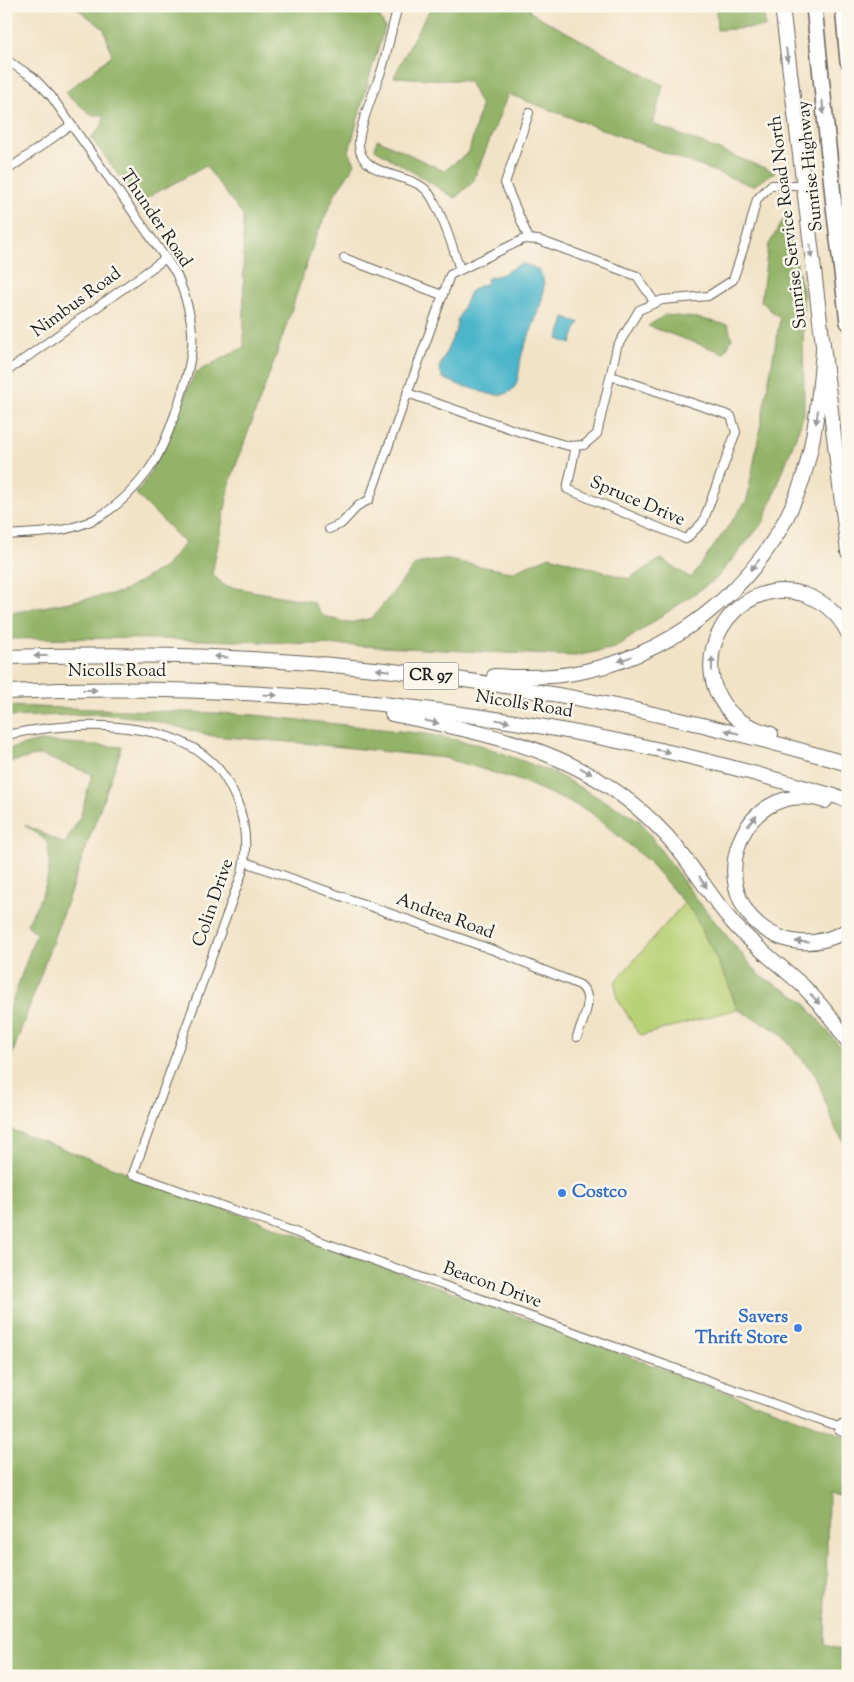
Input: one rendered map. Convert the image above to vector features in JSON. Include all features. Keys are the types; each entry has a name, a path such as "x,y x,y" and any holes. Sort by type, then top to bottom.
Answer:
{"highway":[{"name":"Sunrise Service Road North","path":"782,6 848,552"},
{"name":"Sunrise Highway","path":"814,6 830,171 848,322"},
{"path":"843,6 848,61"},
{"path":"425,675 527,678 584,672 624,660 664,642 693,624 717,605 760,560 794,502 813,440 824,351"},
{"path":"820,756 780,736 759,730 743,722 728,709 717,693 711,672 714,642 724,623 738,607 758,596 779,592 800,594 820,601 835,613 848,633"},
{"name":"Nicolls Road","path":"6,657 104,655 212,657 337,666 425,675 531,690 636,710 708,726 847,764"},
{"name":"Nicolls Road","path":"6,692 174,691 333,700 455,713 578,733 692,757 843,802"},
{"path":"333,700 528,746 571,763 605,783 637,807 666,834 734,923 750,940 804,988 833,1020 848,1042"},
{"path":"843,802 797,798 774,804 764,810 746,829 739,841 733,867 737,892 748,912 759,925 773,934 795,942 807,942 827,940 848,930"}],"street":[{"path":"398,6 382,68 360,136 359,149 364,159 372,167 413,182 430,194 434,200 460,270"},
{"name":"Thunder Road","path":"6,60 33,77 51,96 166,258 184,292 191,319 192,346 188,371 163,444 149,470 132,491 95,519 75,527 52,533 6,535"},
{"path":"529,113 506,183 529,239"},
{"path":"6,171 71,125"},
{"path":"408,393 523,433 569,446 584,445 597,434 617,347 639,310 662,300 708,296 733,280 757,198 771,185 803,186"},
{"path":"329,529 341,524 359,505 369,500 450,275 524,239 539,240 637,276 655,303"},
{"name":"Nimbus Road","path":"6,372 166,258"},
{"path":"344,258 442,295"},
{"name":"Spruce Drive","path":"576,446 567,489 686,539 703,522 736,432 731,416 611,376"},
{"name":"Colin Drive","path":"6,736 64,727 102,726 155,733 185,744 212,763 221,772 238,803 246,834 245,862 133,1174"},
{"name":"Andrea Road","path":"245,862 496,951 580,985 587,992 588,1002 577,1037"},
{"name":"Beacon Drive","path":"133,1174 846,1429"}],"green space":[{"path":"74,6 369,6 379,16 385,27 349,151 355,164 336,192 315,239 278,350 231,479 212,574 225,586 313,602 323,616 349,623 372,618 416,564 443,559 511,572 550,556 628,579 661,559 691,578 747,500 780,319 761,301 768,246 785,217 803,290 804,415 764,521 716,579 615,648 575,656 219,641 77,638 6,639 6,614 122,592 166,566 185,543 136,494 148,477 195,373 244,347 243,216 206,166 139,202 91,138 102,125 104,115 92,115 65,93 112,55 104,29"},
{"path":"432,6 529,6 530,12 663,85 653,124 775,172 753,186 508,94 473,182 455,198 375,149 377,139 444,171 469,152 481,106 469,81 394,77"},
{"path":"716,6 764,6 765,27 717,30"},
{"path":"665,315 697,318 728,325 732,339 724,353 648,326"},
{"path":"6,706 255,715 426,734 481,745 554,773 639,820 698,901 759,975 802,1000 847,1055 848,1144 844,1142 836,1130 816,1076 779,1032 737,1009 727,980 694,914 648,861 589,811 524,782 445,758 314,744 212,736 144,718 100,714 6,717"},
{"path":"39,741 122,747 6,1072 6,1019 36,934 27,924 46,884 49,865 47,841 25,825 65,844 81,815 92,774 40,755 6,763 6,750"},
{"path":"685,902 694,914 727,980 737,1009 643,1035 639,1034 617,998 615,982"},
{"path":"6,1128 848,1437 848,1500 828,1494 825,1645 848,1652 848,1676 6,1676"}],"water":[{"path":"524,264 538,270 543,277 544,287 539,311 522,354 515,387 507,393 496,395 464,387 443,378 439,368 470,292 487,283 488,278"},
{"path":"564,317 580,323 577,326 571,344 558,339"}],"place":[{"name":"Costco","path":"562,1193"},
{"name":"Savers Thrift Store","path":"798,1328"}]}
